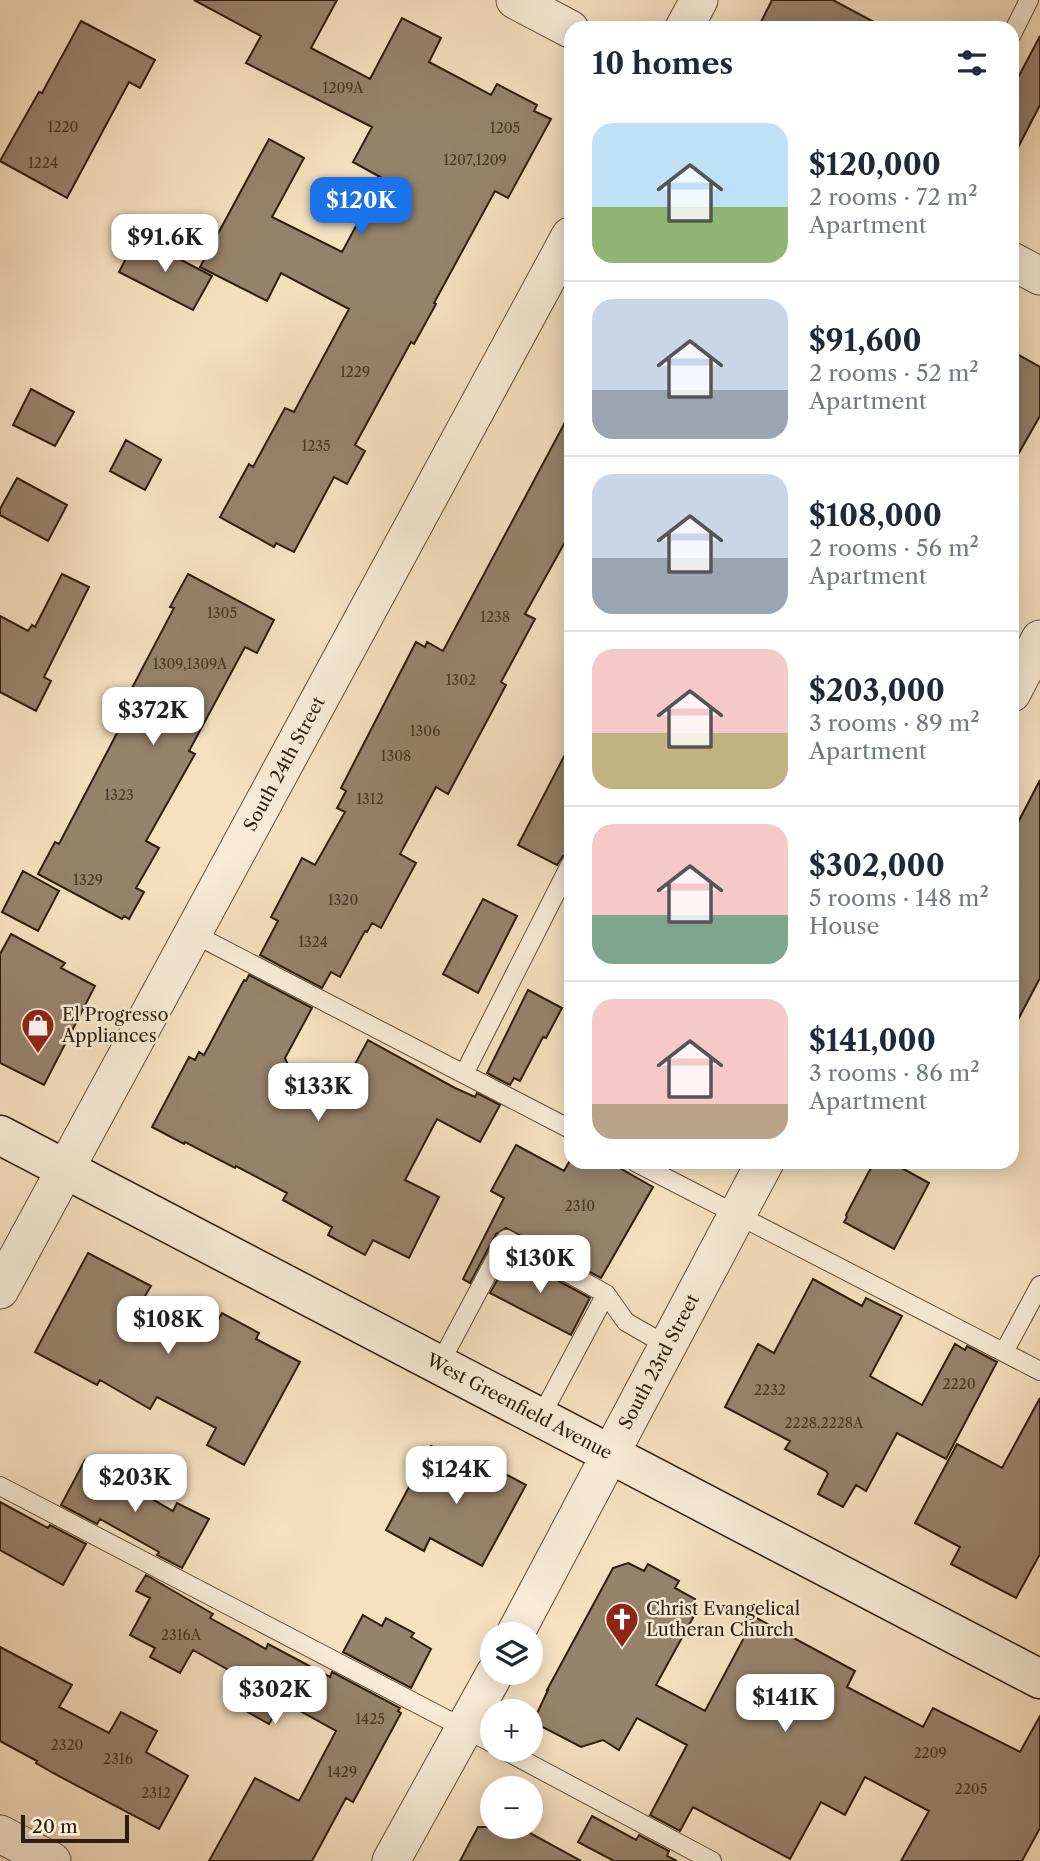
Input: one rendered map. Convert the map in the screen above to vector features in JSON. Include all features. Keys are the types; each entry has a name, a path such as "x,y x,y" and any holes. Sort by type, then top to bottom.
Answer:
{"main road":[{"name":"West Greenfield Avenue","path":"0,1135 1040,1679"}],"street":[{"path":"515,0 564,26"},
{"path":"688,21 699,0"},
{"name":"South 24th Street","path":"0,1290 564,247"},
{"path":"1019,265 1040,276"},
{"path":"1019,680 1040,639"},
{"name":"South 23rd Street","path":"521,1622 761,1169"},
{"path":"391,1861 478,1736 492,1685"},
{"path":"0,1834 42,1859"}],"lane":[{"path":"1018,21 1029,0"},
{"path":"464,1074 564,878"},
{"path":"194,934 564,1126"},
{"path":"649,1169 1040,1371"},
{"path":"439,1365 506,1239 607,1294 626,1322 668,1346"},
{"path":"1004,1352 1040,1285"},
{"path":"540,1418 607,1294"},
{"path":"0,1486 478,1736"},
{"path":"526,1762 712,1861"}],"building":[{"path":"194,0 337,0 311,48 370,79 402,18 441,38 429,62 491,95 497,84 537,105 534,111 551,119 508,198 495,191 414,344 411,342 355,445 365,451 347,484 334,477 294,552 276,543 274,547 220,517 249,464 253,467 285,408 294,412 349,309 281,273 267,301 200,267 269,139 304,158 272,217 342,252 382,178 353,162 372,127 246,63 261,36"},
{"path":"772,0 833,0 872,21 762,21"},
{"path":"81,21 155,60 140,88 129,82 67,198 0,161 39,92 42,93"},
{"path":"1040,36 1040,105 1019,146 1019,76"},
{"path":"137,237 212,276 193,310 119,272"},
{"path":"1019,355 1040,367 1040,416 1019,453"},
{"path":"31,389 74,412 55,446 13,425"},
{"path":"564,424 564,544 525,614 535,619 501,682 506,685 448,794 436,787 400,854 416,863 381,928 372,923 340,977 331,972 322,988 260,955 278,921 271,917 302,858 315,865 345,812 337,808 346,791 341,788 416,642 425,647 427,642 443,651"},
{"path":"126,440 161,460 145,490 110,471"},
{"path":"17,478 67,505 48,541 0,515 0,509"},
{"path":"62,574 89,587 44,677 51,681 36,711 0,692 0,616 28,631 32,625 35,627"},
{"path":"188,574 274,620 257,653 245,647 189,751 195,754 146,841 159,848 136,888 144,892 129,919 124,916 122,919 38,874 55,842 59,844 128,712 121,709 174,608 170,607"},
{"path":"564,757 564,856 557,865 518,845"},
{"path":"1040,780 1040,978 1019,1018 1019,820"},
{"path":"23,871 59,891 38,931 2,912"},
{"path":"483,899 517,916 478,993 443,974"},
{"path":"11,934 65,963 61,968 95,986 44,1085 0,1063 0,954"},
{"path":"249,975 312,1008 285,1058 298,1087 333,1105 368,1040 455,1088 475,1097 477,1093 500,1105 480,1142 437,1119 405,1180 439,1197 409,1258 373,1240 365,1255 328,1235 332,1227 283,1200 287,1193 152,1127 189,1057 195,1060 199,1052 204,1055"},
{"path":"528,990 562,1008 520,1081 514,1078 510,1085 487,1073"},
{"path":"516,1145 564,1171 621,1169 653,1187 601,1278 506,1228 496,1234 470,1283 463,1279 504,1198 491,1191"},
{"path":"870,1169 904,1169 929,1183 894,1249 844,1222"},
{"path":"88,1253 151,1286 145,1296 211,1332 222,1313 259,1333 256,1339 300,1362 244,1465 207,1445 216,1428 157,1397 150,1409 100,1380 97,1385 35,1352"},
{"path":"511,1255 590,1298 571,1335 490,1293"},
{"path":"813,1279 862,1306 866,1298 902,1316 870,1376 922,1405 955,1344 965,1350 967,1346 997,1362 946,1459 897,1433 866,1491 856,1485 843,1507 818,1494 828,1474 826,1471 785,1449 790,1441 725,1407 758,1344 774,1353"},
{"path":"1040,1398 1040,1554 1016,1598 951,1564 960,1547 915,1523 957,1444 1002,1468"},
{"path":"431,1446 470,1467 475,1458 526,1485 482,1566 430,1538 424,1551 386,1530"},
{"path":"85,1460 173,1511 177,1503 209,1519 182,1568 100,1519 97,1524 61,1505"},
{"path":"0,1502 48,1528 50,1525 86,1544 63,1585 0,1550"},
{"path":"628,1563 644,1571 648,1564 679,1581 675,1588 695,1599 695,1614 656,1685 705,1711 755,1617 855,1671 847,1687 923,1727 933,1708 1020,1752 1040,1716 1040,1828 1022,1861 901,1861 929,1811 865,1777 845,1815 821,1802 790,1859 693,1807 680,1831 650,1815 687,1745 637,1718 619,1750 603,1740 581,1747 543,1727 543,1701 547,1690 613,1568"},
{"path":"146,1575 213,1614 210,1618 266,1649 268,1644 330,1677 332,1672 400,1708 398,1711 401,1713 353,1802 346,1798 312,1861 209,1861 255,1778 299,1801 336,1731 282,1701 269,1724 244,1710 236,1704 248,1681 193,1650 180,1673 150,1657 155,1648 130,1635 150,1598 136,1591"},
{"path":"363,1615 382,1626 386,1618 414,1633 411,1637 431,1649 411,1688 343,1652"},
{"path":"0,1647 72,1685 59,1707 109,1733 121,1712 157,1731 146,1752 188,1776 159,1829 53,1773 0,1741"},
{"path":"592,1816 636,1840 639,1835 669,1851 667,1856 677,1861 614,1861 578,1842"},
{"path":"480,1827 480,1839 541,1839 581,1861 460,1861"}],"place":[{"name":"El Progresso Appliances","path":"38,1055"},
{"name":"Christ Evangelical Lutheran Church","path":"622,1649"}]}
